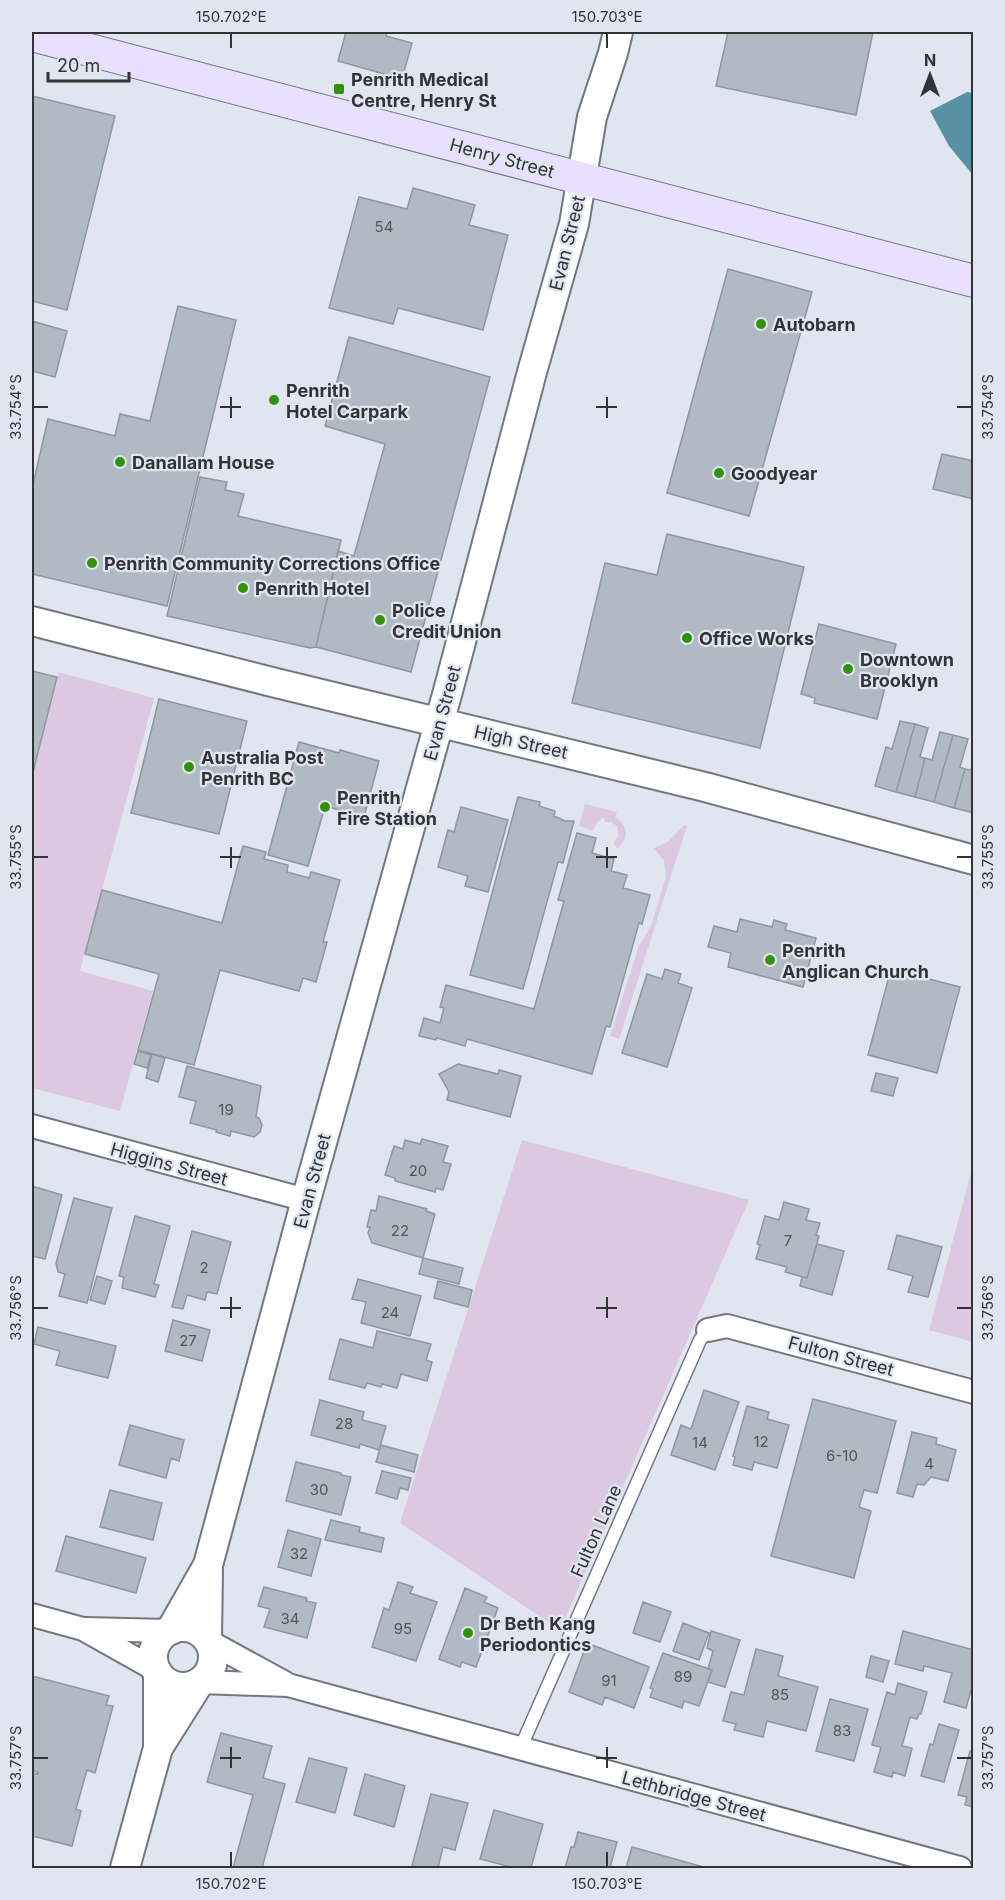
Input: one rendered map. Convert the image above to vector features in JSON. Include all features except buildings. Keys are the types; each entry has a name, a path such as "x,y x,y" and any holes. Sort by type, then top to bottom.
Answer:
{"main road":[{"name":"Henry Street","path":"32,35 974,280"}],"street":[{"name":"Evan Street","path":"208,1640 208,1566 574,224 592,117 618,32"},
{"name":"High Street","path":"32,621 758,800 974,860"},
{"name":"Higgins Street","path":"32,1126 306,1200"},
{"name":"Fulton Street","path":"708,1330 727,1326 974,1392"},
{"name":"Evan Street","path":"170,1630 208,1566"},
{"path":"32,1615 83,1629 195,1629 208,1640 213,1649 212,1668 158,1748"},
{"path":"83,1629 157,1672 172,1685 181,1687 200,1683"},
{"path":"125,1869 158,1748 157,1672 154,1662 156,1644 170,1630"},
{"name":"Lethbridge Street","path":"208,1640 288,1685 960,1869"},
{"name":"Lethbridge Street","path":"200,1683 288,1685"}],"lane":[{"name":"Fulton Lane","path":"520,1749 700,1340 708,1330"}],"shaded area":[{"path":"58,672 154,698 80,971 153,991 120,1111 32,1088 32,772"},
{"path":"585,804 617,812 615,817 623,824 626,833 624,841 617,849 614,843 619,835 617,826 611,822 605,822 604,817 597,822 593,831 579,826"},
{"path":"684,825 687,826 619,1039 610,1036 639,946 651,926 666,877 664,861 654,848 668,842"},
{"path":"522,1140 749,1200 560,1630 400,1523"},
{"path":"973,1165 973,1342 929,1330"}],"water":[{"path":"967,92 973,93 973,175 949,146 930,111"}],"place":[{"name":"Penrith Medical Centre, Henry St","path":"339,89"},
{"name":"Autobarn","path":"761,324"},
{"name":"Penrith Hotel Carpark","path":"274,400"},
{"name":"Danallam House","path":"120,462"},
{"name":"Goodyear","path":"719,473"},
{"name":"Penrith Community Corrections Office","path":"92,563"},
{"name":"Penrith Hotel","path":"243,588"},
{"name":"Police Credit Union","path":"380,620"},
{"name":"Office Works","path":"687,638"},
{"name":"Downtown Brooklyn","path":"848,669"},
{"name":"Australia Post Penrith BC","path":"189,767"},
{"name":"Penrith Fire Station","path":"325,807"},
{"name":"Penrith Anglican Church","path":"770,960"},
{"name":"Dr Beth Kang Periodontics","path":"468,1633"}]}
